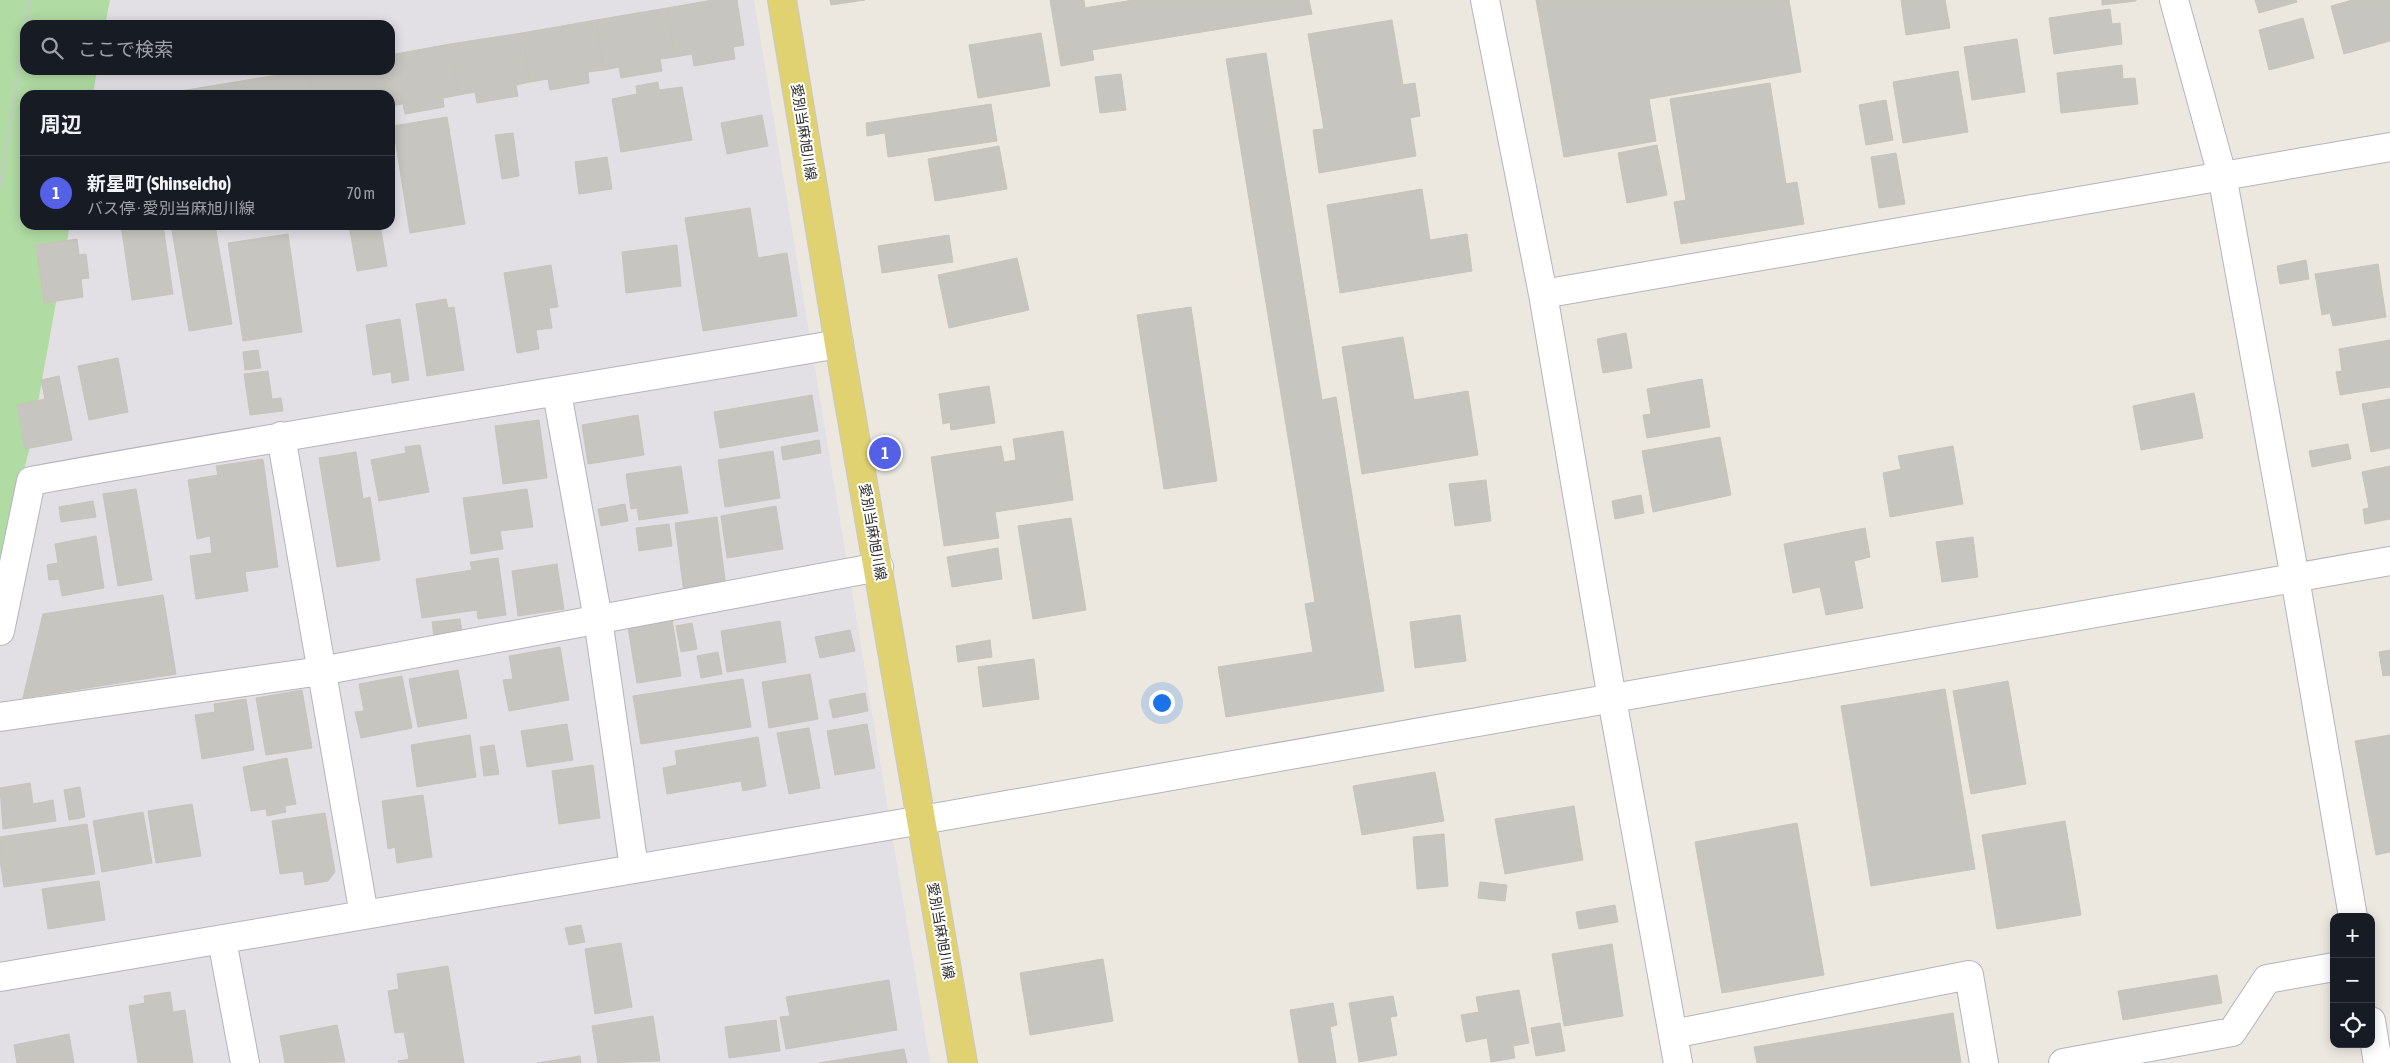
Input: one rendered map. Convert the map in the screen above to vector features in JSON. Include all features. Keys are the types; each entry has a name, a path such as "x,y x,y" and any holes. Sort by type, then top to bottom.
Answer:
{"main road":[{"name":"愛別当麻旭川線","path":"782,0 839,344 879,567 963,1063"}],"street":[{"path":"1485,0 1543,294 1612,699 1678,1063"},
{"path":"2174,0 2222,175 2295,578 2352,913"},
{"path":"1543,294 2390,147"},
{"path":"0,631 31,481 281,436 556,393 839,344"},
{"path":"556,393 598,619 634,868"},
{"path":"281,436 364,915"},
{"path":"0,977 922,820 2390,561"},
{"path":"0,717 321,671 879,567"},
{"path":"222,940 245,1063"},
{"path":"2063,1063 2232,1032 2267,979 2330,968"},
{"path":"1673,1034 1970,975 1984,1063"},
{"path":"2375,1045 2378,1063"}],"path":[{"path":"27,20 30,0"},
{"path":"0,187 20,61"}],"shaded area":[{"path":"110,0 754,0 930,1063 0,1063 0,562 30,447 69,230 395,230 395,90 94,90 96,75 395,75 395,20 106,20"}],"green space":[{"path":"0,0 110,0 106,20 20,20 20,75 96,75 94,90 20,90 20,230 69,230 30,447 0,562"}],"building":[{"path":"713,0 737,0 744,45 733,47 735,59 694,66 692,54 675,57 667,8"},
{"path":"830,0 865,0 831,5"},
{"path":"1050,0 1084,0 1085,8 1133,0 1309,0 1312,14 1092,50 1094,60 1061,66"},
{"path":"1536,0 1789,0 1801,72 1649,99 1656,141 1564,157"},
{"path":"1901,0 1945,0 1950,28 1906,35"},
{"path":"2102,0 2136,0 2136,1 2102,5"},
{"path":"2255,0 2296,0 2297,2 2259,13"},
{"path":"2352,0 2390,0 2390,41 2344,54 2331,6"},
{"path":"667,8 675,57 660,59 662,71 621,78 619,67 604,70 596,20"},
{"path":"2110,9 2112,24 2120,23 2122,44 2054,54 2049,18"},
{"path":"2303,18 2314,58 2269,70 2259,30"},
{"path":"596,20 604,70 588,72 589,83 550,90 548,79 530,82 522,33"},
{"path":"1392,20 1403,85 1415,83 1420,116 1410,118 1416,156 1319,173 1313,130 1324,129 1308,34"},
{"path":"522,33 530,82 516,85 518,96 477,103 475,92 459,95 450,44"},
{"path":"1041,33 1050,86 978,98 969,45"},
{"path":"2017,39 2025,92 1972,100 1964,47"},
{"path":"450,44 459,95 443,98 444,107 405,114 403,104 395,105 395,90 385,90 383,75 395,75 395,54"},
{"path":"1266,53 1322,400 1336,397 1384,691 1226,717 1218,667 1313,652 1305,604 1315,602 1226,59"},
{"path":"2122,65 2123,79 2135,78 2138,104 2061,113 2057,73"},
{"path":"1958,71 1968,132 1903,143 1893,82"},
{"path":"1121,74 1126,110 1100,113 1095,77"},
{"path":"278,75 310,75 312,90 237,90 235,82"},
{"path":"310,75 383,75 385,90 312,90"},
{"path":"235,82 237,90 186,90"},
{"path":"658,82 659,90 682,87 692,140 621,152 612,99 637,94 636,86"},
{"path":"1770,83 1786,184 1797,182 1804,224 1681,244 1674,202 1686,200 1670,99"},
{"path":"1886,100 1893,140 1866,145 1859,105"},
{"path":"991,104 997,141 888,157 885,133 867,136 866,123"},
{"path":"762,115 768,146 727,154 721,123"},
{"path":"447,117 465,224 410,233 395,139 395,126"},
{"path":"513,133 519,176 502,179 495,135"},
{"path":"1657,145 1667,195 1627,203 1618,153"},
{"path":"999,146 1007,189 935,201 928,159"},
{"path":"1896,153 1905,204 1879,208 1871,157"},
{"path":"607,157 612,189 579,194 575,162"},
{"path":"1422,189 1430,240 1467,234 1472,271 1340,293 1327,205"},
{"path":"750,208 758,258 787,253 797,316 703,331 685,218"},
{"path":"122,230 164,230 173,294 132,300"},
{"path":"172,230 216,230 232,324 189,331"},
{"path":"350,230 381,230 387,266 357,271"},
{"path":"288,234 302,332 243,341 228,243"},
{"path":"949,235 953,262 882,273 878,246"},
{"path":"77,239 79,255 86,254 89,278 81,279 83,297 44,303 36,245"},
{"path":"677,245 681,286 626,293 622,252"},
{"path":"1017,258 1029,310 949,328 938,275"},
{"path":"2306,260 2309,279 2280,284 2277,266"},
{"path":"2378,264 2386,317 2333,326 2330,313 2322,315 2315,274"},
{"path":"551,265 558,307 549,308 552,328 536,330 539,349 517,353 504,273"},
{"path":"446,299 448,308 454,307 464,370 427,376 416,304"},
{"path":"1191,307 1217,481 1164,489 1137,315"},
{"path":"400,319 409,380 392,383 391,372 373,375 366,325"},
{"path":"1626,333 1632,368 1603,373 1597,339"},
{"path":"1403,337 1414,400 1468,391 1478,455 1362,474 1342,347"},
{"path":"2390,340 2390,387 2340,395 2336,372 2342,371 2339,349"},
{"path":"258,350 261,368 245,370 243,352"},
{"path":"118,358 128,412 89,420 78,366"},
{"path":"268,371 272,399 281,398 283,411 250,415 244,374"},
{"path":"59,376 72,440 25,449 17,405 45,399 41,380"},
{"path":"1702,379 1710,427 1647,438 1643,415 1651,414 1647,389"},
{"path":"989,386 995,423 951,430 950,422 943,424 939,394"},
{"path":"2194,393 2203,438 2141,450 2133,406"},
{"path":"812,395 818,431 720,448 714,412"},
{"path":"2390,399 2390,448 2371,452 2362,404"},
{"path":"638,415 644,455 588,464 582,425"},
{"path":"539,420 547,478 503,484 495,426"},
{"path":"1063,431 1073,500 995,512 999,538 944,546 931,457 1001,446 1004,462 1016,460 1013,439"},
{"path":"1720,437 1731,495 1653,512 1642,451"},
{"path":"819,440 821,453 783,460 781,447"},
{"path":"2348,444 2351,459 2312,467 2309,451"},
{"path":"420,445 429,492 379,501 371,460 406,453 405,447"},
{"path":"1953,446 1963,504 1890,517 1883,473 1901,469 1898,456"},
{"path":"773,451 780,498 725,507 718,460"},
{"path":"356,452 363,499 370,497 380,560 337,567 319,458"},
{"path":"263,459 278,567 245,572 248,591 196,599 190,556 212,553 210,536 197,539 188,480 218,475 216,466"},
{"path":"681,466 688,513 639,520 637,508 631,509 626,474"},
{"path":"2390,466 2390,519 2365,524 2363,509 2369,508 2362,472"},
{"path":"1486,480 1491,521 1455,526 1449,484"},
{"path":"136,489 152,580 118,586 103,494"},
{"path":"527,489 533,527 500,531 503,549 471,554 463,498"},
{"path":"1641,495 1644,513 1615,519 1612,501"},
{"path":"93,501 96,517 61,522 59,507"},
{"path":"625,504 628,521 601,526 598,509"},
{"path":"776,506 783,549 727,558 721,516"},
{"path":"717,517 726,587 684,593 675,523"},
{"path":"1071,518 1086,610 1033,619 1018,526"},
{"path":"669,524 672,546 639,551 636,528"},
{"path":"1865,528 1870,557 1854,561 1863,608 1826,615 1820,587 1793,593 1784,544"},
{"path":"96,536 104,588 62,596 59,579 49,580 47,565 58,563 55,544"},
{"path":"1973,537 1978,577 1942,582 1936,542"},
{"path":"998,548 1002,579 952,587 947,557"},
{"path":"498,558 506,615 478,619 477,610 422,618 416,579 472,570 470,562"},
{"path":"557,564 564,609 518,616 512,571"},
{"path":"163,595 176,674 23,698 43,614"},
{"path":"1460,615 1466,661 1415,668 1410,622"},
{"path":"460,619 462,632 434,636 432,622"},
{"path":"672,619 681,676 637,683 628,627"},
{"path":"780,621 786,662 727,672 721,631"},
{"path":"692,623 697,649 681,652 676,626"},
{"path":"850,630 855,651 820,658 815,637"},
{"path":"990,640 992,657 958,662 956,646"},
{"path":"560,647 569,700 509,711 503,680 513,679 509,656"},
{"path":"2390,650 2390,675 2383,676 2379,652"},
{"path":"718,652 722,674 701,678 697,656"},
{"path":"1034,659 1039,699 983,707 978,667"},
{"path":"458,670 467,718 418,727 409,679"},
{"path":"810,674 818,719 769,728 762,682"},
{"path":"402,676 412,728 361,738 355,712 364,711 359,684"},
{"path":"743,679 751,727 641,744 633,696"},
{"path":"2008,681 2026,784 1971,794 1953,691"},
{"path":"1945,689 1975,869 1871,886 1841,706"},
{"path":"302,690 312,748 266,755 256,698"},
{"path":"865,693 868,711 833,718 829,700"},
{"path":"246,699 254,750 202,759 195,715 215,712 214,704"},
{"path":"567,724 573,760 527,767 521,731"},
{"path":"867,724 875,768 835,775 827,731"},
{"path":"809,728 820,788 789,794 777,733"},
{"path":"470,735 476,777 417,787 411,745"},
{"path":"2390,735 2390,852 2376,855 2355,741"},
{"path":"758,737 766,786 743,791 741,781 667,794 663,768 677,765 675,751"},
{"path":"494,745 499,774 484,776 480,747"},
{"path":"287,758 296,804 285,806 286,812 267,816 266,809 251,811 243,767"},
{"path":"593,765 600,818 559,824 552,771"},
{"path":"1435,772 1444,821 1362,835 1353,786"},
{"path":"30,783 33,804 53,800 56,821 3,829 0,788"},
{"path":"80,787 85,817 69,820 64,790"},
{"path":"423,795 432,857 397,863 395,847 388,849 382,801"},
{"path":"192,804 201,856 156,863 148,811"},
{"path":"1574,806 1583,860 1505,874 1495,819"},
{"path":"143,812 152,863 102,872 93,821"},
{"path":"325,813 335,872 328,881 305,885 303,871 280,874 272,821"},
{"path":"2065,821 2081,915 1997,929 1982,835"},
{"path":"1797,823 1824,975 1722,993 1695,842"},
{"path":"87,824 95,874 4,887 0,860 0,837"},
{"path":"1444,834 1448,886 1417,889 1413,837"},
{"path":"99,881 105,920 48,929 42,889"},
{"path":"1480,882 1507,885 1505,901 1478,898"},
{"path":"1615,905 1618,922 1579,929 1576,912"},
{"path":"581,925 585,942 569,945 565,928"},
{"path":"621,943 632,1007 595,1014 585,949"},
{"path":"1612,944 1623,1016 1564,1026 1552,954"},
{"path":"1103,959 1113,1021 1030,1035 1020,973"},
{"path":"448,966 464,1063 399,1063 398,1061 409,1059 404,1032 395,1033 388,991 399,989 397,974"},
{"path":"2217,975 2222,1003 2123,1020 2118,991"},
{"path":"889,980 897,1030 786,1049 780,1017 790,1016 786,997"},
{"path":"1519,990 1529,1043 1513,1046 1515,1058 1491,1062 1487,1038 1466,1042 1461,1015 1479,1012 1476,997"},
{"path":"170,992 173,1012 185,1010 193,1063 138,1063 129,1006 145,1003 144,996"},
{"path":"1393,996 1397,1016 1390,1017 1397,1055 1359,1062 1349,1003"},
{"path":"1333,1003 1337,1025 1330,1027 1336,1063 1299,1063 1290,1010"},
{"path":"1953,1013 1961,1063 1757,1063 1754,1047"},
{"path":"653,1016 660,1061 598,1063 592,1026"},
{"path":"776,1020 780,1051 729,1058 725,1027"},
{"path":"1560,1023 1565,1051 1536,1056 1531,1028"},
{"path":"337,1025 345,1062 285,1063 280,1036"},
{"path":"69,1034 74,1063 17,1063 14,1045"},
{"path":"904,1049 907,1063 819,1063"},
{"path":"580,1056 581,1063 537,1063"}],"place":[{"name":"新星町 (Shinseicho)","path":"885,453"}]}
